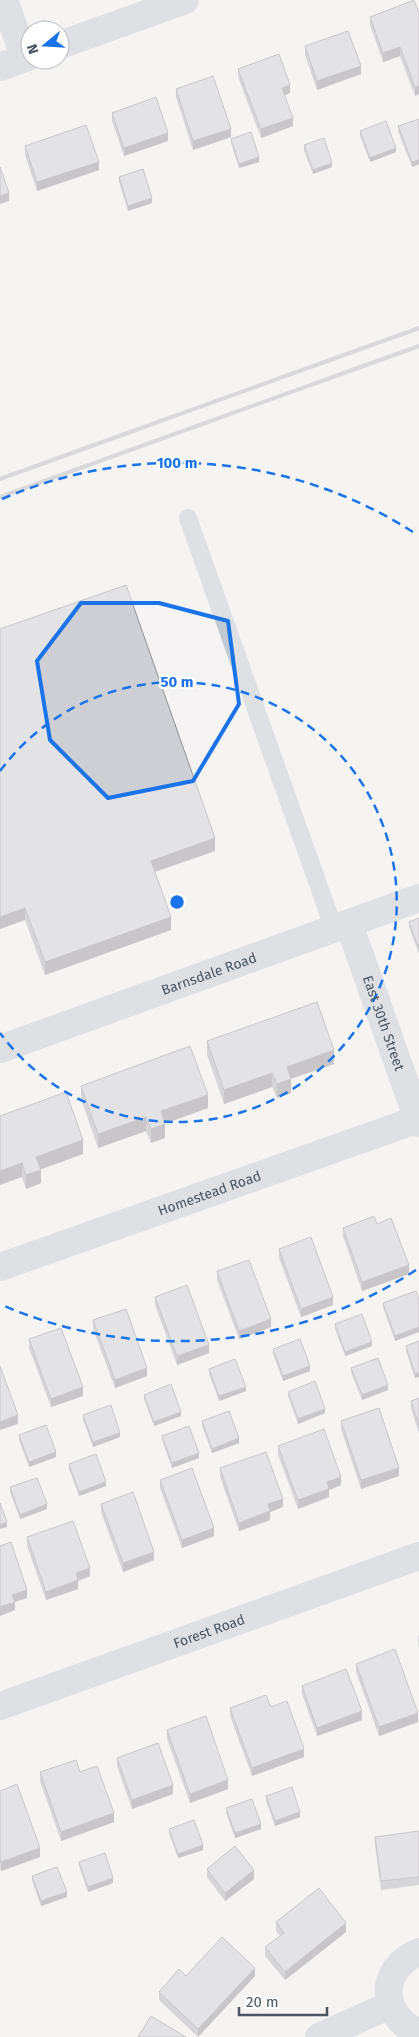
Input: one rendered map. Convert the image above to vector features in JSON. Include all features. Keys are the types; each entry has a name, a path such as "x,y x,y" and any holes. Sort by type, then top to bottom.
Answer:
{"street":[{"path":"4,0 20,38"},
{"path":"70,41 185,0"},
{"path":"0,67 20,60"},
{"name":"Barnsdale Road","path":"0,1048 419,898"},
{"name":"East 30th Street","path":"342,926 418,1120"},
{"name":"Homestead Road","path":"0,1267 418,1120"},
{"name":"Forest Road","path":"0,1706 419,1556"},
{"path":"419,1952 407,1958 397,1967 391,1978 388,1992 390,2005 396,2017 407,2027 419,2033"},
{"path":"319,2037 390,2005"}],"lane":[{"path":"188,518 342,926"}],"highlighted area":[{"path":"81,603 159,603 228,621 239,704 193,781 108,798 50,740 37,661"}],"building":[{"path":"414,0 419,13 419,86 415,87 400,47 383,53 370,17"},
{"path":"348,31 361,66 317,81 305,46"},
{"path":"279,54 290,85 282,88 293,118 261,129 238,69"},
{"path":"213,76 231,129 193,141 176,89"},
{"path":"156,97 168,133 124,148 112,113"},
{"path":"419,119 419,160 412,162 398,126"},
{"path":"386,121 396,148 370,158 360,131"},
{"path":"86,125 99,162 37,182 25,146"},
{"path":"251,132 259,157 239,164 231,139"},
{"path":"324,138 332,163 313,170 304,145"},
{"path":"0,167 9,193 0,196"},
{"path":"143,169 152,198 128,206 119,177"},
{"path":"126,585 215,838 151,861 171,917 45,962 25,908 0,917 0,629"},
{"path":"419,918 419,949 409,922"},
{"path":"317,1002 334,1050 287,1067 291,1079 277,1084 272,1073 224,1090 207,1041"},
{"path":"190,1046 208,1095 161,1111 165,1124 151,1129 146,1117 98,1134 81,1086"},
{"path":"66,1092 83,1140 36,1157 41,1170 26,1175 22,1163 0,1171 0,1116"},
{"path":"374,1216 377,1224 391,1218 409,1265 362,1282 343,1228"},
{"path":"311,1237 333,1297 301,1309 279,1249"},
{"path":"249,1260 271,1319 239,1331 217,1271"},
{"path":"187,1285 209,1345 177,1356 155,1297"},
{"path":"416,1291 419,1300 419,1327 395,1336 383,1303"},
{"path":"126,1309 147,1368 115,1380 93,1320"},
{"path":"362,1314 372,1342 345,1352 335,1324"},
{"path":"61,1328 83,1387 51,1399 29,1339"},
{"path":"300,1339 310,1366 283,1376 273,1349"},
{"path":"419,1341 419,1372 415,1374 406,1346"},
{"path":"378,1358 388,1385 362,1395 351,1368"},
{"path":"235,1359 246,1387 219,1396 209,1369"},
{"path":"0,1366 18,1415 0,1422"},
{"path":"315,1381 325,1409 298,1419 288,1392"},
{"path":"171,1384 181,1412 154,1422 144,1395"},
{"path":"419,1398 419,1425 411,1401"},
{"path":"111,1405 120,1433 93,1442 83,1415"},
{"path":"379,1408 399,1468 361,1480 341,1421"},
{"path":"229,1411 239,1438 212,1449 202,1421"},
{"path":"46,1425 56,1452 29,1462 19,1435"},
{"path":"189,1426 199,1453 172,1463 162,1436"},
{"path":"324,1429 341,1477 327,1482 329,1489 298,1500 278,1446"},
{"path":"266,1452 283,1499 268,1504 270,1511 239,1523 220,1468"},
{"path":"96,1454 106,1482 79,1492 69,1464"},
{"path":"192,1468 214,1528 182,1540 160,1480"},
{"path":"37,1478 47,1504 20,1515 10,1487"},
{"path":"133,1492 154,1552 123,1563 101,1504"},
{"path":"0,1503 7,1522 0,1525"},
{"path":"73,1521 90,1568 76,1573 78,1580 46,1592 27,1537"},
{"path":"11,1542 27,1590 12,1595 15,1602 0,1607 0,1546"},
{"path":"395,1649 418,1713 379,1727 356,1664"},
{"path":"346,1669 362,1711 317,1728 302,1686"},
{"path":"266,1695 271,1707 287,1701 304,1749 252,1768 230,1708"},
{"path":"206,1716 228,1780 190,1794 167,1730"},
{"path":"158,1743 173,1785 132,1800 117,1758"},
{"path":"76,1760 80,1772 97,1766 114,1813 61,1832 40,1772"},
{"path":"17,1784 40,1848 1,1862 0,1791"},
{"path":"292,1787 300,1812 275,1821 266,1796"},
{"path":"252,1799 261,1824 235,1833 226,1808"},
{"path":"194,1820 203,1845 178,1854 169,1829"},
{"path":"419,1831 419,1877 381,1881 375,1837"},
{"path":"235,1846 254,1870 225,1893 207,1869"},
{"path":"105,1853 113,1878 88,1887 79,1862"},
{"path":"57,1867 67,1892 41,1901 32,1876"},
{"path":"319,1888 346,1923 285,1972 265,1947 284,1933 276,1922"},
{"path":"222,1937 255,1968 198,2029 159,1992 179,1969 186,1976"},
{"path":"151,2016 186,2037 138,2037"}],"railway":[{"path":"0,479 419,328"},
{"path":"0,497 419,346"}]}
